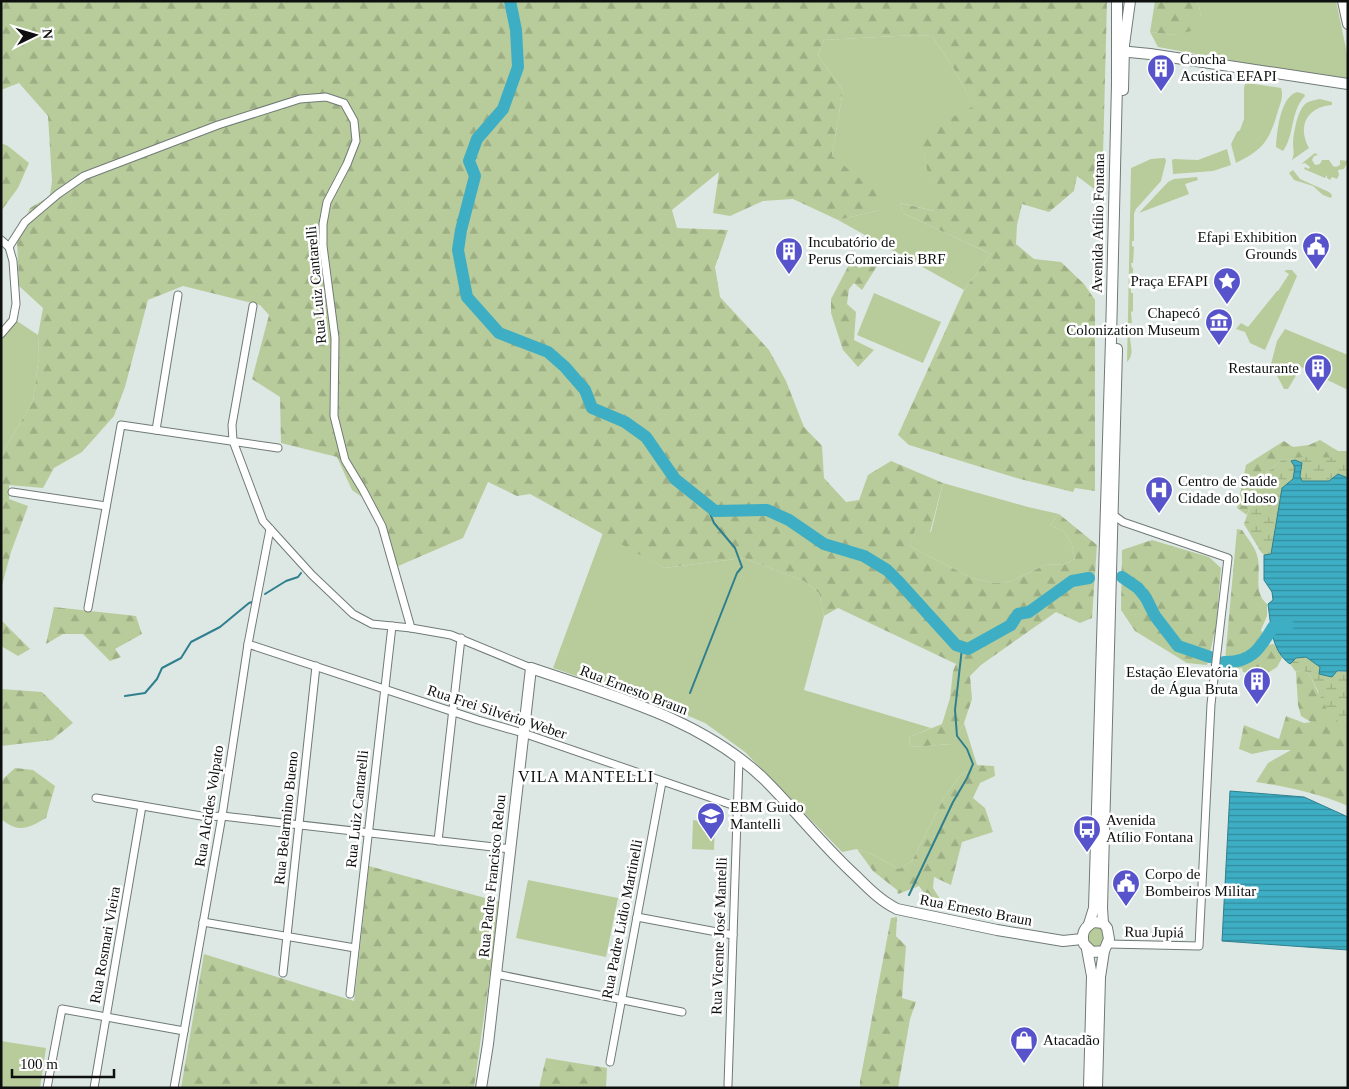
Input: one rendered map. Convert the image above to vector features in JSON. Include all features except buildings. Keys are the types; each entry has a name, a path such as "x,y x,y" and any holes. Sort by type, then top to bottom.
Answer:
{"main road":[{"name":"Avenida Atílio Fontana","path":"1117,1 1120,51"},
{"name":"Avenida Atílio Fontana","path":"1103,923 1117,84 1120,51 1130,1"},
{"path":"1343,1 1348,24"},
{"path":"1120,51 1348,84"},
{"name":"Avenida Atílio Fontana","path":"1089,924 1094,908 1109,512"},
{"name":"Rua Padre Francisco Relou","path":"481,1088 488,1044 531,668"},
{"name":"Rua Ernesto Braun","path":"531,668 653,710 684,724 739,758 764,780 832,855 872,892 891,906 903,911 997,930 1085,944"},
{"path":"1089,1088 1092,976 1083,933 1089,924 1098,921 1103,923 1108,934 1100,977 1097,1088"},
{"path":"1085,944 1092,952 1106,947"}],"street":[{"name":"Rua Luiz Cantarelli","path":"9,247 25,222 58,194 84,176 218,125 300,99 326,97 344,103 354,121 356,141 347,164 327,202 323,224 323,246 335,338 334,416 345,460 364,490 382,526 411,628"},
{"path":"1,240 9,247 13,261 16,304 13,320 1,334"},
{"path":"156,430 178,295"},
{"path":"233,441 232,425 253,306"},
{"path":"88,608 121,425 278,448"},
{"name":"Rua Ernesto Braun","path":"233,441 263,522 312,575 352,614 372,624 411,628 461,638 531,668"},
{"path":"12,492 106,506"},
{"name":"Rua Jupiá","path":"1106,947 1199,946 1211,704 1228,558 1123,522 1109,512"},
{"name":"Rua Alcides Volpato","path":"174,1088 222,816 248,644 270,529"},
{"name":"Rua Luiz Cantarelli","path":"350,994 392,626"},
{"path":"438,841 461,638"},
{"name":"Rua Frei Silvério Weber","path":"248,644 453,712 523,733 738,807"},
{"name":"Rua Belarmino Bueno","path":"283,973 316,666"},
{"name":"Rua Vicente José Mantelli","path":"728,1085 739,758"},
{"name":"Rua Padre Lidio Martinelli","path":"610,1062 662,782"},
{"path":"96,798 206,817 222,816 511,849"},
{"name":"Rua Rosmari Vieira","path":"94,1088 142,806"},
{"path":"637,917 733,935"},
{"path":"203,922 355,948"},
{"path":"496,974 682,1012"},
{"path":"47,1088 62,1009 184,1030"}],"green space":[{"path":"1,1 1107,1 1102,195 1077,176 1074,191 1049,212 1022,204 1017,225 1016,244 1034,259 1061,262 1084,284 1095,300 1095,491 1075,488 1073,492 1020,479 909,445 898,435 964,290 991,254 903,213 900,203 934,211 924,152 911,138 976,105 967,94 953,67 932,36 915,35 824,40 818,55 843,90 832,156 884,198 880,210 838,220 793,199 763,201 730,216 713,213 719,172 672,210 677,228 728,230 715,267 720,297 769,350 786,381 804,427 822,446 824,478 846,502 859,500 868,475 891,461 943,483 930,532 916,528 909,546 972,578 995,583 1012,581 1047,564 1062,565 1075,559 1072,545 1065,532 1050,525 1059,514 1097,545 1092,618 1080,623 1056,612 981,665 970,676 972,699 964,723 952,744 910,747 909,737 942,724 950,698 953,671 956,664 838,608 824,616 819,593 804,581 744,558 664,568 530,494 517,496 488,482 463,538 396,567 389,540 366,500 352,490 337,457 281,443 280,397 252,379 269,315 260,305 183,286 148,300 125,387 114,416 82,452 54,468 43,488 9,485 9,499 28,506 11,552 1,589 1,456 33,401 39,356 38,335 43,308 19,286 17,240 30,208 50,196 52,181 48,116 19,83 1,90"},
{"path":"1155,1 1198,1 1201,16 1191,31 1175,35 1150,32"},
{"path":"1198,1 1336,1 1348,58 1348,79 1343,81 1158,47 1150,32 1175,35 1201,16"},
{"path":"915,35 932,36 953,67 967,94 977,105 924,151 935,211 900,203 903,213 991,254 964,290 838,220 880,210 832,156 843,90 818,55 824,40"},
{"path":"1245,84 1281,88 1282,97 1272,130 1264,143 1253,153 1236,163 1231,144 1240,130 1244,119 1244,88"},
{"path":"1297,92 1305,96 1297,109 1287,145 1283,151 1276,147 1280,116 1291,95"},
{"path":"1320,99 1332,102 1332,105 1316,109 1307,119 1304,125 1304,132 1309,148 1292,160 1296,122 1302,107 1307,103"},
{"path":"1,143 8,146 29,163 18,188 1,211"},
{"path":"1227,149 1231,165 1213,171 1173,174 1172,160 1174,159 1198,160"},
{"path":"1315,153 1318,155 1314,156 1312,160 1315,165 1320,164 1322,160 1329,160 1336,167 1340,165 1340,160 1348,161 1344,169 1338,170 1339,175 1337,179 1332,177 1330,180 1327,178 1327,175 1325,178 1304,169 1305,167 1309,169 1310,167 1305,163 1301,164"},
{"path":"1165,158 1161,181 1136,209 1134,214 1134,241 1132,241 1132,246 1134,247 1133,263 1131,263 1133,268 1133,288 1131,288 1131,293 1133,293 1133,311 1131,312 1132,323 1129,323 1129,329 1132,329 1132,337 1130,337 1131,356 1127,362 1131,168 1151,159"},
{"path":"1293,170 1300,179 1329,192 1332,195 1331,198 1323,195 1313,186 1294,180 1289,173"},
{"path":"1197,177 1198,180 1185,184 1189,194 1139,213 1168,182 1174,179"},
{"path":"851,261 859,268 873,263 877,266 862,290 854,283 849,289 847,304 856,312 854,340 874,350 858,367 843,350 831,313 831,299"},
{"path":"1292,270 1297,276 1265,350 1250,343 1245,332 1236,329 1241,323 1248,327 1278,291 1289,274 1284,271"},
{"path":"874,293 941,322 923,363 857,335"},
{"path":"17,321 38,335 39,356 33,401 1,456 1,339"},
{"path":"1285,329 1348,355 1348,390 1301,367 1288,389 1284,389 1271,364 1277,341"},
{"path":"1320,440 1338,451 1348,451 1348,458 1283,459 1260,478 1247,515 1237,508 1246,465 1284,441 1293,447 1309,445"},
{"path":"1304,457 1348,458 1348,478 1338,474 1329,481 1302,481 1295,467 1293,479 1282,488 1271,554 1264,555 1244,524 1260,478 1283,459"},
{"path":"943,483 1059,514 1050,525 1065,532 1072,545 1075,559 1062,565 1047,564 1012,581 995,583 972,578 909,546 916,527 931,532"},
{"path":"1237,529 1242,530 1249,540 1256,551 1258,559 1260,594 1267,604 1267,616 1261,630 1266,639 1266,645 1274,644 1282,658 1277,667 1254,682 1256,675 1243,672 1242,668 1224,671"},
{"path":"603,533 664,568 744,558 804,581 819,593 824,616 804,690 931,728 909,737 910,747 952,744 964,723 977,765 959,777 944,798 912,861 899,869 872,854 857,849 842,852 745,752 705,723 677,711 553,668"},
{"path":"1152,540 1209,557 1221,568 1216,627 1207,665 1187,663 1135,631 1121,610 1122,550"},
{"path":"54,607 136,616 142,634 115,649 121,657 110,661 83,634 63,634 46,644"},
{"path":"1,620 30,649 18,656 1,646"},
{"path":"1306,657 1320,667 1319,674 1348,671 1348,723 1344,721 1340,723 1328,712 1310,675 1303,670 1296,672 1290,664 1296,658"},
{"path":"1303,670 1310,675 1318,693 1348,723 1348,806 1302,791 1256,782 1268,763 1291,750 1271,750 1252,754 1239,749 1244,725 1279,739 1286,716 1304,723 1311,722 1301,716 1298,705 1296,672"},
{"path":"1,689 42,692 73,723 52,740 1,746"},
{"path":"977,765 994,766 995,776 980,783 973,798 985,808 993,832 962,842 951,885 934,877 933,888 946,908 933,905 919,886 898,894 897,890 873,871 857,849 872,854 899,869 912,861 944,798 959,777"},
{"path":"15,768 33,770 55,786 46,818 24,828 14,827 1,819 1,785 3,779"},
{"path":"693,820 715,824 714,850 692,849"},
{"path":"369,866 500,902 474,1088 181,1088 204,954 354,1001"},
{"path":"528,880 618,898 606,957 516,938"},
{"path":"897,917 896,936 906,946 902,998 916,1002 910,1019 898,1088 860,1088 891,918"},
{"path":"1093,925 1102,928 1104,938 1101,946 1094,947 1090,944 1087,935"},
{"path":"1,1041 46,1048 40,1088 1,1088"},
{"path":"546,1058 607,1068 606,1088 539,1088"}],"water":[{"path":"1295,460 1302,463 1300,476 1302,481 1329,481 1338,474 1348,478 1348,671 1337,671 1332,677 1319,674 1320,667 1306,657 1296,658 1290,664 1284,659 1275,645 1271,629 1268,604 1273,600 1272,592 1264,580 1264,555 1271,554 1282,488 1293,479 1295,467 1291,461"},
{"path":"1230,791 1304,797 1348,817 1348,950 1222,941"}],"waterway":[{"path":"510,1 516,30 518,67 503,109 477,139 469,161 475,176 461,230 458,250 467,297 499,333 548,352 565,367 585,390 592,408 625,422 646,437 675,479 715,511 767,510 789,520 824,544 864,556 887,570 956,645 968,649 1011,625 1018,614 1029,612 1072,581 1089,578"},
{"path":"690,693 737,573 742,567 735,548 714,523 706,504"},
{"path":"265,594 286,581 298,577 301,573"},
{"path":"1122,577 1138,588 1146,598 1155,616 1178,646 1210,657"},
{"path":"125,696 145,693 157,679 162,668 181,658 191,642 220,627 249,603 255,601"},
{"path":"1224,662 1233,662 1248,657 1259,648 1273,627 1288,625"},
{"path":"909,895 973,764 967,749 957,736 955,710 962,648"}],"place":[{"name":"Concha Acústica EFAPI","path":"1161,92"},
{"name":"Efapi Exhibition Grounds","path":"1316,270"},
{"name":"Incubatório de Perus Comerciais BRF","path":"789,275"},
{"name":"Praça EFAPI","path":"1227,305"},
{"name":"Chapecó Colonization Museum","path":"1219,346"},
{"name":"Restaurante","path":"1318,392"},
{"name":"Centro de Saúde Cidade do Idoso","path":"1159,514"},
{"name":"Estação Elevatória de Água Bruta","path":"1257,705"},
{"name":"EBM Guido Mantelli","path":"711,840"},
{"name":"Avenida Atílio Fontana","path":"1087,853"},
{"name":"Corpo de Bombeiros Militar","path":"1126,907"},
{"name":"Atacadão","path":"1024,1064"}],"district":[{"name":"VILA MANTELLI","path":"586,776"}]}
